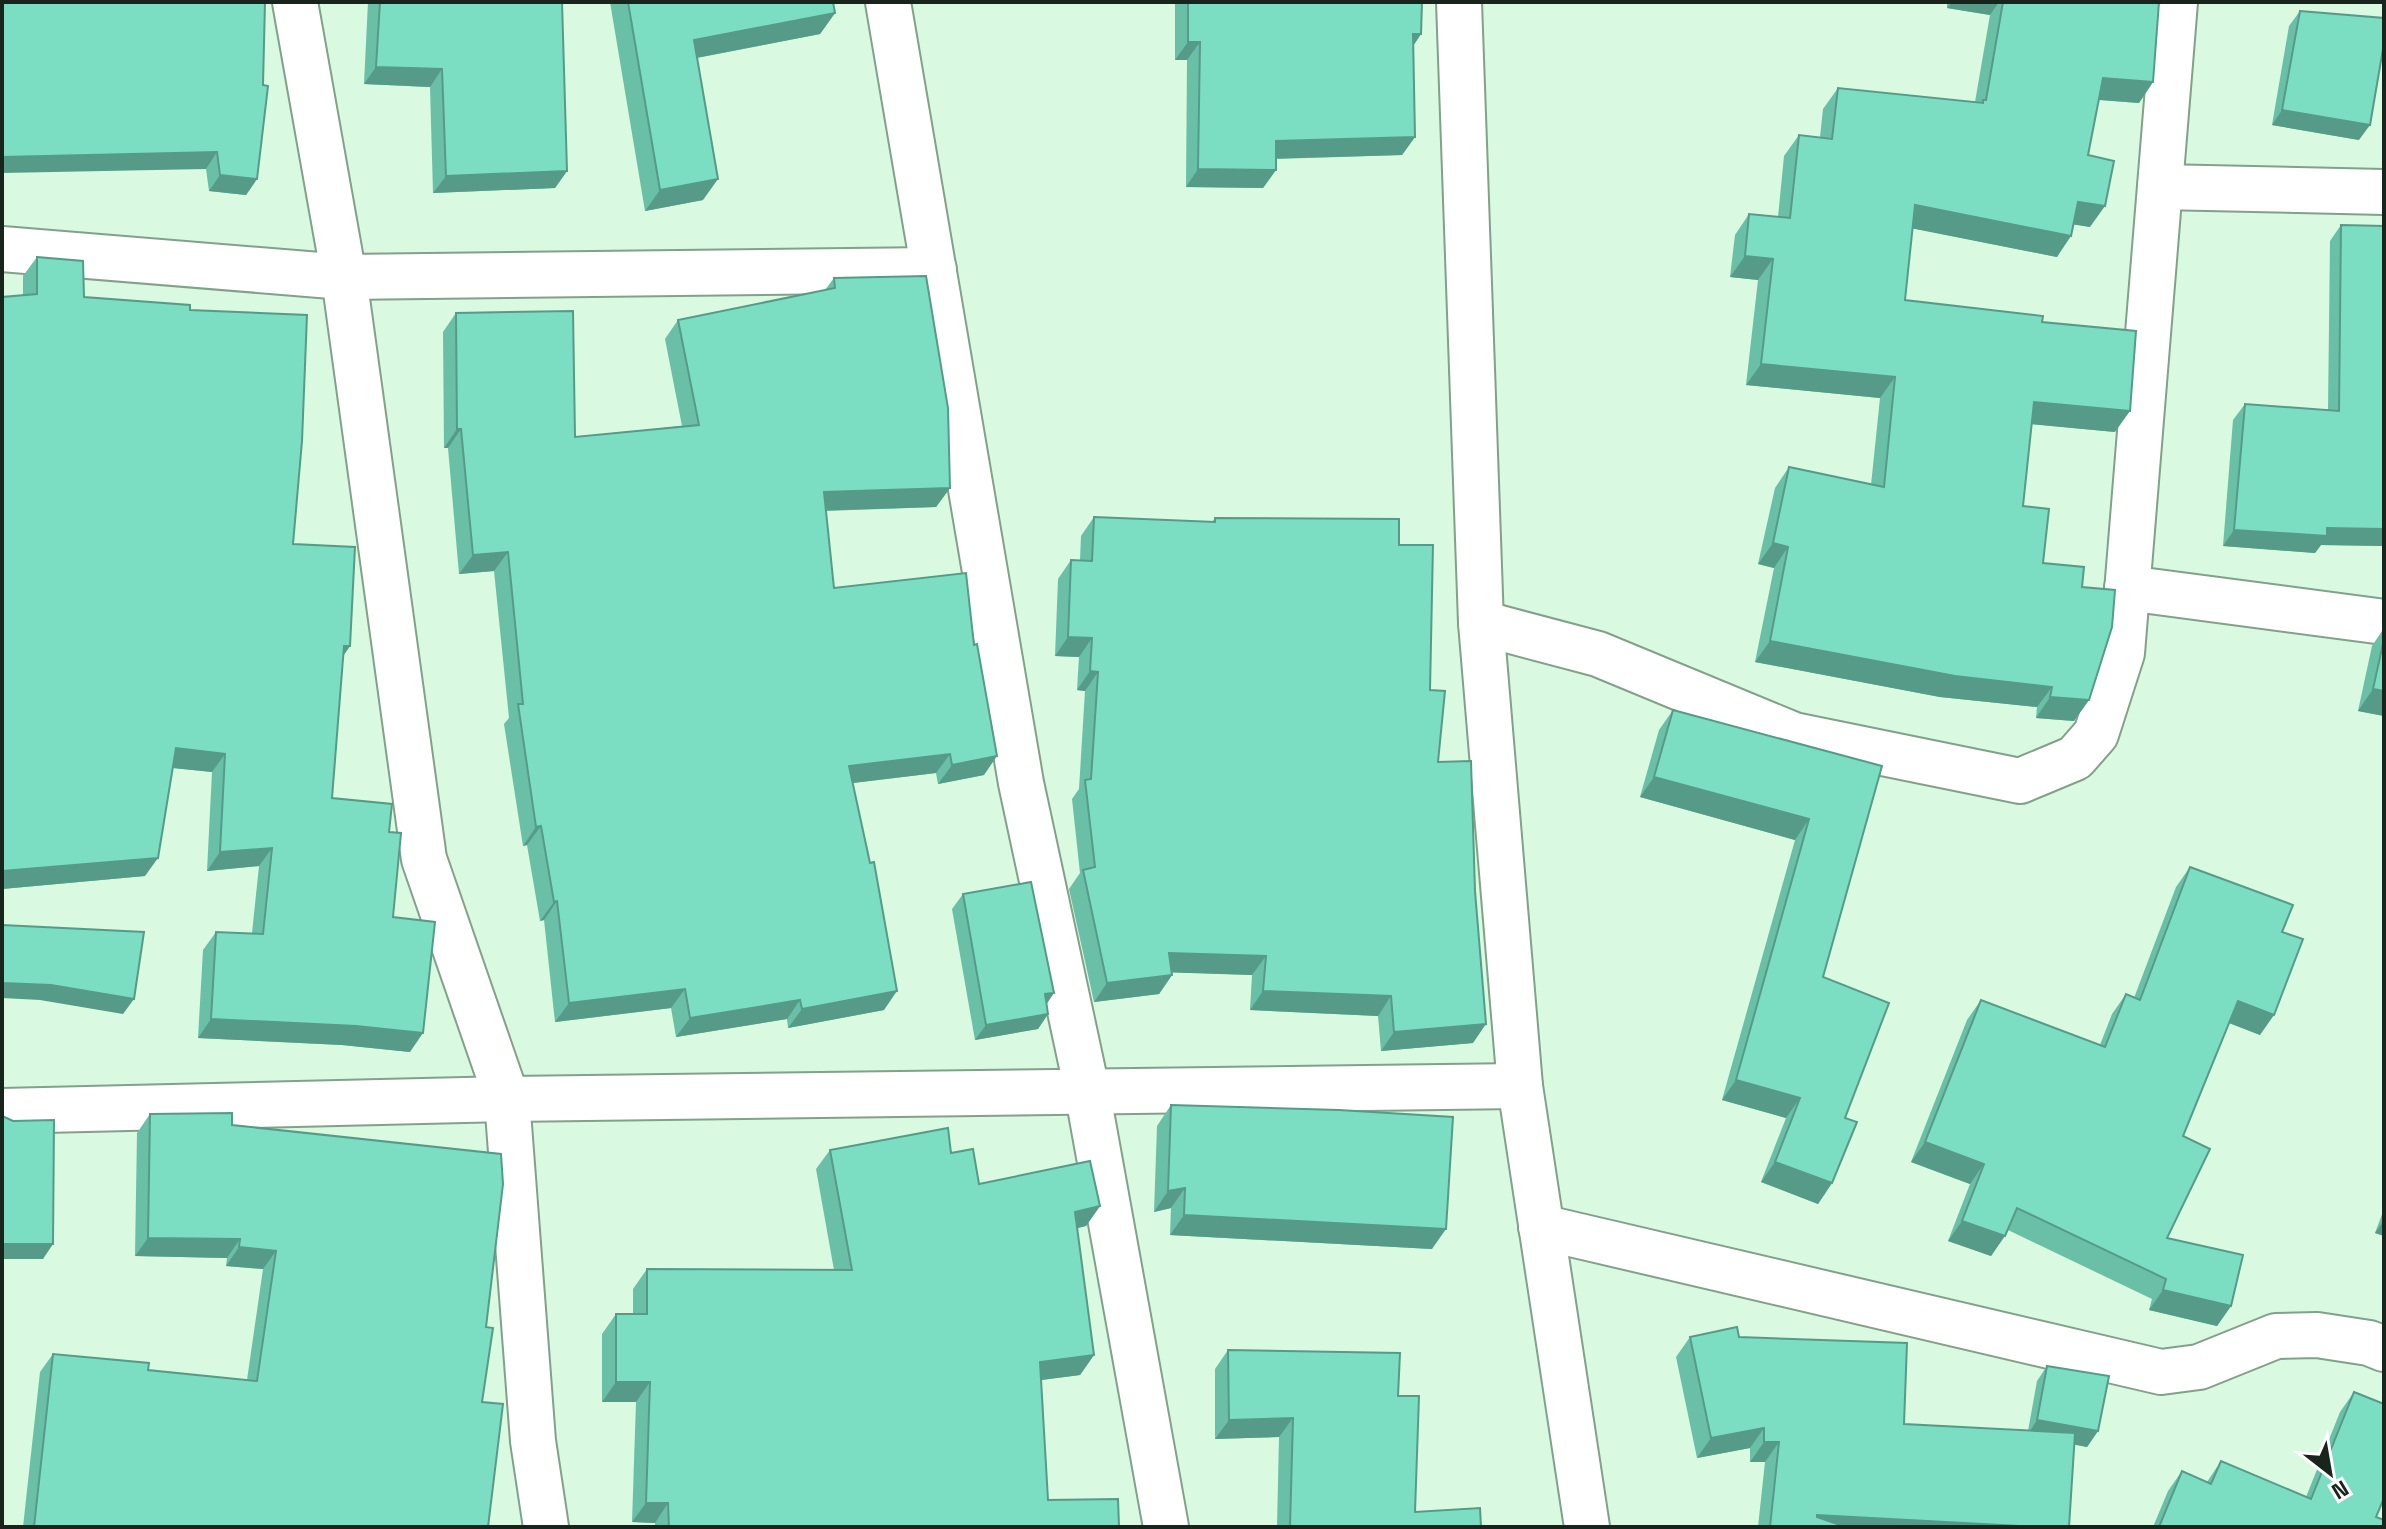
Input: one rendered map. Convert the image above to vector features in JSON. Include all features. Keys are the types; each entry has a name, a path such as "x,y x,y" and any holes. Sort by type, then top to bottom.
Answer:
{"street":[{"path":"295,2 344,277 424,859 507,1099 533,1441 546,1527"},
{"path":"888,2 1021,783 1087,1090 1166,1527"},
{"path":"1459,2 1481,623 1520,1086 1587,1527"},
{"path":"1481,623 1598,654 1794,735 2020,781 2075,758 2096,734 2122,653 2175,2"},
{"path":"2160,187 2384,192"},
{"path":"2,249 344,277 934,270"},
{"path":"2127,588 2384,622"},
{"path":"2,1111 507,1099 1520,1086"},
{"path":"1541,1227 2161,1372 2199,1367 2276,1336 2317,1335 2369,1343 2384,1349"}],"building":[{"path":"2,2 265,2 263,85 268,86 257,179 220,175 217,152 2,157"},
{"path":"380,2 562,2 567,171 446,176 442,69 376,67"},
{"path":"628,2 833,2 835,13 694,40 718,179 660,190"},
{"path":"1188,2 1422,2 1421,34 1413,34 1415,137 1276,141 1276,170 1198,169 1200,42 1188,42"},
{"path":"2003,2 2159,2 2153,82 2103,78 2088,155 2114,161 2105,206 2078,202 2071,236 1915,205 1905,300 2043,316 2042,322 2136,331 2130,411 2034,402 2023,506 2049,509 2043,563 2084,567 2082,587 2115,590 2112,627 2089,700 2050,697 2052,687 1955,676 1770,641 1788,547 1773,543 1789,467 1884,487 1895,377 1761,364 1773,259 1745,256 1749,214 1790,218 1799,135 1832,139 1838,88 1983,103"},
{"path":"2300,11 2384,18 2384,43 2370,125 2282,110"},
{"path":"2341,225 2384,226 2384,529 2327,528 2327,536 2234,530 2245,404 2339,411"},
{"path":"37,257 83,261 84,297 190,305 190,310 307,315 302,441 293,544 355,547 350,646 344,646 332,798 392,804 389,832 401,833 393,917 435,922 423,1033 356,1026 211,1019 216,932 263,934 272,848 220,852 225,754 176,748 158,858 2,871 2,297 37,294"},
{"path":"926,276 948,408 950,488 824,492 834,588 966,573 974,645 977,644 997,756 952,765 950,754 849,766 870,863 874,862 897,991 802,1009 800,1000 690,1018 685,989 569,1003 557,901 554,902 541,826 536,827 518,704 523,704 508,552 473,555 461,429 457,429 456,313 573,311 575,437 699,425 678,320 835,288 834,278"},
{"path":"1094,517 1215,522 1215,518 1399,519 1399,545 1433,545 1430,690 1445,691 1438,762 1471,761 1475,891 1486,1024 1394,1032 1391,996 1263,991 1266,956 1169,953 1172,975 1107,983 1083,870 1095,867 1085,780 1091,779 1098,672 1090,671 1092,638 1068,637 1071,560 1092,561"},
{"path":"2384,639 2384,691 2373,689"},
{"path":"1673,710 1882,766 1823,977 1889,1003 1845,1118 1857,1122 1832,1183 1775,1162 1800,1098 1736,1080 1809,819 1654,777"},
{"path":"2190,867 2293,905 2282,932 2303,939 2274,1015 2238,1001 2183,1136 2210,1149 2167,1238 2243,1255 2231,1306 2163,1290 2166,1279 2017,1208 2005,1236 1962,1221 1984,1164 1925,1142 1981,1000 2105,1047 2126,994 2140,1000"},
{"path":"1031,882 1054,993 1045,994 1048,1014 986,1025 963,894"},
{"path":"2,925 144,932 134,999 51,985 2,983"},
{"path":"1171,1105 1453,1117 1446,1229 1184,1215 1185,1188 1168,1191"},
{"path":"232,1113 232,1125 501,1154 503,1184 486,1327 493,1328 482,1402 503,1404 488,1527 34,1527 53,1354 149,1363 148,1370 257,1381 276,1251 239,1247 240,1239 148,1238 150,1114"},
{"path":"2,1116 13,1121 54,1120 53,1244 2,1244"},
{"path":"948,1128 951,1153 973,1149 979,1184 1090,1161 1100,1206 1075,1212 1094,1355 1040,1362 1048,1500 1118,1499 1119,1527 669,1527 668,1503 646,1503 650,1382 616,1382 616,1314 647,1314 647,1269 852,1270 830,1150"},
{"path":"1737,1327 1739,1337 1907,1343 1904,1424 2075,1433 2069,1527 1817,1515 1846,1527 1770,1527 1779,1442 1764,1442 1764,1428 1711,1438 1690,1337"},
{"path":"1228,1350 1400,1353 1398,1396 1419,1396 1415,1512 1480,1508 1481,1527 1290,1527 1293,1418 1229,1420"},
{"path":"2047,1366 2109,1376 2098,1431 2037,1420"},
{"path":"2354,1392 2384,1404 2384,1498 2376,1517 2384,1520 2384,1527 2159,1527 2182,1471 2211,1484 2221,1461 2311,1499"}]}
